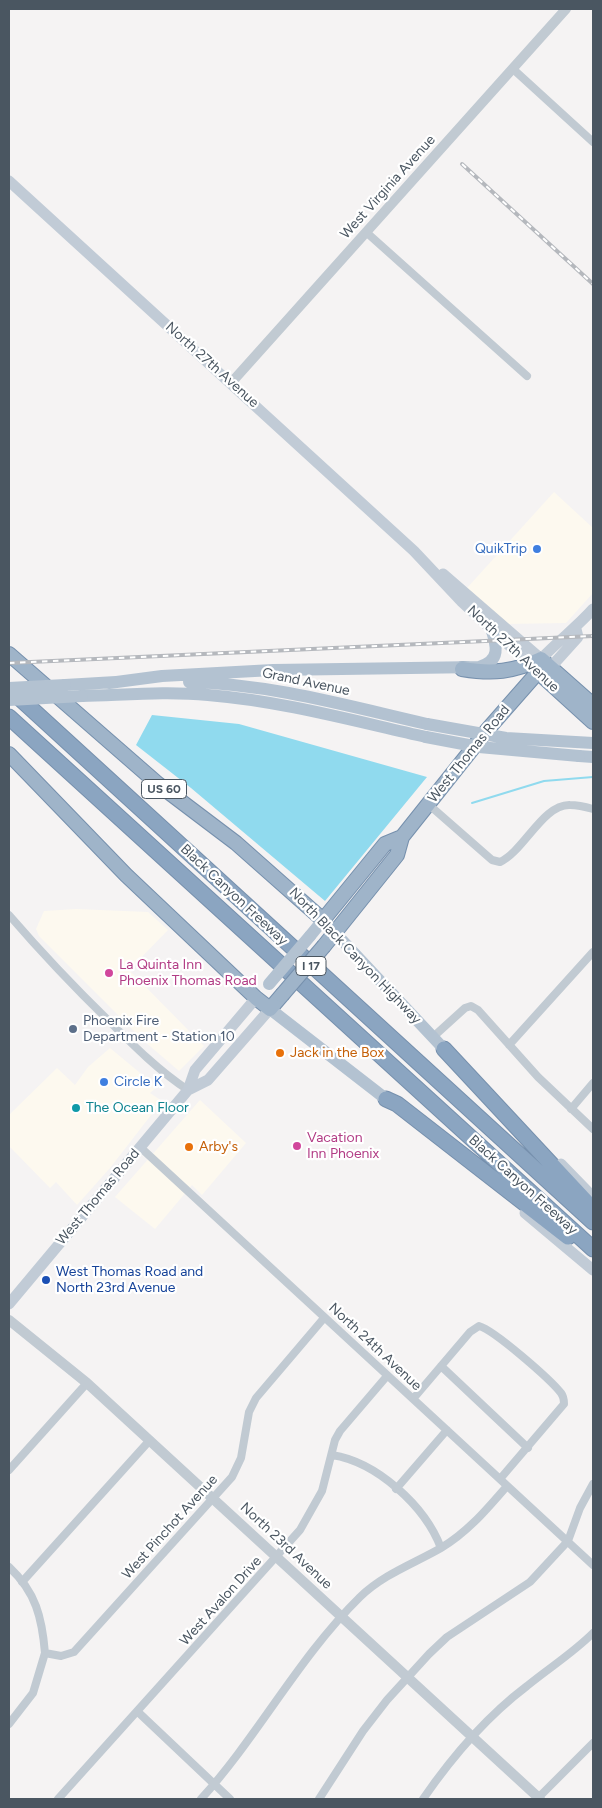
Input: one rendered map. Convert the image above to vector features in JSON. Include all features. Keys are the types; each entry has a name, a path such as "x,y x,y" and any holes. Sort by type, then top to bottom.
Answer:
{"highway":[{"name":"North Black Canyon Highway","path":"9,654 158,784 236,843 323,920"},
{"path":"462,669 480,672 510,671 540,665"},
{"name":"North 27th Avenue","path":"540,665 593,705"},
{"name":"North 27th Avenue","path":"540,665 593,722"},
{"name":"West Thomas Road","path":"270,1010 398,855 402,837 540,665"},
{"name":"Black Canyon Freeway","path":"9,688 593,1222"},
{"path":"9,707 593,1238"},
{"name":"Black Canyon Freeway","path":"9,717 593,1249"},
{"path":"9,754 126,875 270,1010"},
{"name":"West Thomas Road","path":"323,920 385,844 402,837"},
{"path":"444,1049 593,1209"},
{"path":"386,1099 398,1104 550,1224 593,1254"}],"main road":[{"name":"North 27th Avenue","path":"9,181 414,551 462,602 491,628 540,665"},
{"name":"North 27th Avenue","path":"414,551 469,594 540,665"},
{"name":"West Thomas Road","path":"540,665 578,637 576,629 593,609"},
{"path":"109,683 162,676 282,669 362,667 462,669 484,666 494,659 497,649 491,628"},
{"name":"Grand Avenue","path":"9,688 109,683 196,682 257,686 427,724 506,738 593,743"},
{"name":"Grand Avenue","path":"9,700 182,694 230,697 302,709 479,747 593,756"},
{"name":"West Thomas Road","path":"9,1304 188,1090 195,1070 323,920"},
{"name":"North Black Canyon Highway","path":"323,920 433,1038 486,1087 593,1197"},
{"path":"270,1010 386,1099 398,1113 542,1226 593,1270"},
{"name":"West Thomas Road","path":"188,1090 208,1080 270,1010"}],"street":[{"name":"West Virginia Avenue","path":"231,383 566,9"},
{"path":"513,69 593,142"},
{"path":"366,232 527,376"},
{"path":"428,804 492,860 500,862 514,853 542,820 562,806 570,804 593,809"},
{"path":"9,915 60,973 127,1039 172,1079 188,1090"},
{"path":"509,1045 593,952"},
{"path":"433,1038 465,1008 471,1006 478,1010 509,1045 593,1129"},
{"path":"571,1109 593,1083"},
{"name":"North 24th Avenue","path":"140,1147 593,1565"},
{"name":"West Pinchot Avenue","path":"45,1653 62,1656 74,1652 232,1477 241,1458 249,1412 256,1398 324,1318"},
{"name":"North 23rd Avenue","path":"9,1320 88,1383 538,1799"},
{"path":"413,1399 470,1332 479,1326 501,1339 547,1380 562,1394 564,1404 500,1480"},
{"path":"441,1366 528,1448"},
{"name":"West Avalon Drive","path":"58,1799 300,1530 316,1504 332,1456 335,1440 340,1431 387,1376"},
{"path":"9,1470 88,1383"},
{"path":"396,1489 447,1430"},
{"path":"22,1582 150,1440"},
{"path":"332,1456 361,1464 396,1489 419,1511 441,1548"},
{"path":"319,1799 363,1731 408,1677 447,1638 530,1582 568,1541 580,1508 593,1484"},
{"path":"201,1799 253,1736 297,1670 342,1616 376,1582 441,1548 472,1525 507,1486"},
{"path":"9,1567 22,1582 40,1613 45,1653 33,1693 9,1724"},
{"path":"423,1799 472,1737 510,1700 568,1656 593,1633"},
{"path":"138,1712 230,1799"},
{"path":"538,1799 593,1743"}],"shaded area":[{"path":"554,492 593,528 593,593 566,623 506,624 467,588"},
{"path":"76,909 148,912 168,930 129,970 204,1046 179,1071 144,1041 39,936 36,929 44,911"},
{"path":"110,1048 157,1087 150,1093 162,1101 110,1168 77,1205 56,1182 50,1188 9,1146 9,1115 57,1068 75,1085 88,1067"},
{"path":"200,1100 246,1143 202,1195 192,1185 155,1229 115,1197"}],"water":[{"path":"152,715 239,724 427,777 325,901 191,788 136,745"}],"waterway":[{"path":"472,803 544,781 593,777"}],"railway":[{"path":"462,164 593,284"},
{"path":"9,663 593,636"}],"place":[{"name":"QuikTrip","path":"537,549"},
{"name":"La Quinta Inn Phoenix Thomas Road","path":"109,973"},
{"name":"Phoenix Fire Department - Station 10","path":"73,1029"},
{"name":"Jack in the Box","path":"280,1053"},
{"name":"Circle K","path":"104,1082"},
{"name":"The Ocean Floor","path":"76,1108"},
{"name":"Vacation Inn Phoenix","path":"297,1146"},
{"name":"Arby's","path":"189,1147"},
{"name":"West Thomas Road and North 23rd Avenue","path":"46,1280"}]}
